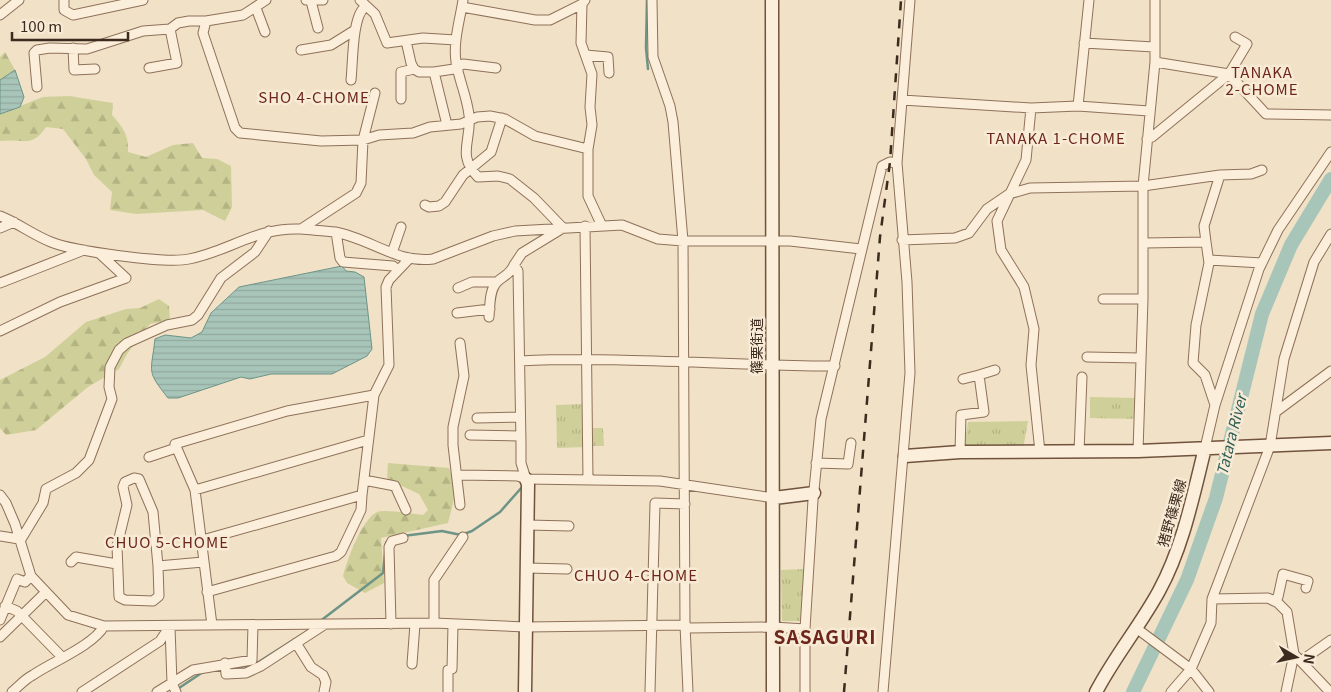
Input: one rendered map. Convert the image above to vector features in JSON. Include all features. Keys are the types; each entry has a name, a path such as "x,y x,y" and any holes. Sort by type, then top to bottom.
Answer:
{"main road":[{"name":"篠栗街道","path":"772,0 773,692"},
{"path":"905,456 960,452 1079,452 1331,443"},
{"name":"猪野篠栗線","path":"1096,692 1139,630 1178,549 1207,448"},
{"path":"525,692 528,524 528,484 526,479"},
{"path":"774,498 814,493"}],"street":[{"path":"0,15 19,0"},
{"path":"64,0 64,10 73,15 144,0"},
{"path":"37,87 34,53 37,50 99,47 113,39 142,31 170,28 178,23 244,15 266,0"},
{"path":"318,28 308,0 324,0"},
{"path":"652,0 653,57 670,106 673,122 683,241 686,484 685,626 688,692"},
{"path":"883,692 905,456 910,373 907,282 896,163 910,0"},
{"path":"1078,106 1089,0"},
{"path":"1138,450 1143,299 1143,186 1155,62 1156,0"},
{"path":"583,2 581,42 592,74 590,107 592,124 588,149 588,196 602,226"},
{"path":"563,228 534,198 510,179 498,176 478,177 469,169 466,158 466,141 469,119 457,66 456,40 463,4 535,20 550,20 583,2"},
{"path":"351,80 355,30 363,4 375,14 387,43 423,38 456,40"},
{"path":"256,8 265,32"},
{"path":"206,21 203,33 234,128 240,134 321,141 363,140 379,135 413,133 430,127 461,124 476,117 502,118 535,136 588,149"},
{"path":"149,68 177,63 170,28"},
{"path":"301,50 331,46 355,30"},
{"path":"1147,139 1152,137 1229,74 1247,44 1235,37"},
{"path":"406,41 408,55 414,69 418,72 434,72 462,64 496,68"},
{"path":"1084,43 1154,47"},
{"path":"73,48 74,70 95,69"},
{"path":"586,55 608,57 609,73"},
{"path":"1155,62 1229,74 1266,114 1331,115"},
{"path":"401,99 401,72 414,69"},
{"path":"434,72 447,126"},
{"path":"301,229 356,193 361,183 363,140 375,94"},
{"path":"902,100 1031,108 1078,106 1150,111"},
{"path":"1031,108 1026,160 997,221 1001,250 1024,287 1034,329 1031,365 1040,452"},
{"path":"425,205 429,207 439,206 445,202 469,169 491,152 502,118"},
{"path":"1207,448 1215,405 1262,263 1278,230 1331,152"},
{"path":"805,692 805,629 816,463 821,419 882,166 890,162 896,163"},
{"path":"902,240 955,238 969,233 987,209 1009,194 1030,188 1143,186 1220,175 1251,174 1262,170"},
{"path":"1215,405 1205,375 1193,363 1196,325 1209,260 1204,226 1220,175"},
{"path":"0,216 52,243 84,250 168,260 188,260 270,230 301,229 336,232 392,253 422,260 433,259 493,236 514,231 622,225 658,239 683,241 790,241 861,249"},
{"path":"0,228 14,222"},
{"path":"585,226 588,480"},
{"path":"392,253 401,227"},
{"path":"458,288 472,282 497,282 505,277 522,253 563,228"},
{"path":"20,540 43,503 46,489 76,473 89,460 112,399 109,386 110,367 118,350 127,343 167,324 192,320 198,315 221,278 254,252 270,230"},
{"path":"336,232 340,258 343,262 393,266 398,270"},
{"path":"1170,692 1191,669 1211,623 1212,599 1268,446 1277,412 1284,360 1314,262 1331,234"},
{"path":"1144,242 1206,242"},
{"path":"0,283 84,250"},
{"path":"0,330 60,302 126,278 99,252"},
{"path":"207,592 336,556 341,552 361,510 374,395 389,365 386,288 398,270 410,258"},
{"path":"1209,260 1262,263"},
{"path":"514,266 518,271 521,463 526,479"},
{"path":"457,313 489,313 492,295 497,282"},
{"path":"1104,299 1143,299"},
{"path":"460,342 464,376 453,427 453,445 460,505"},
{"path":"1087,357 1141,358"},
{"path":"520,361 586,358 772,366 835,366"},
{"path":"963,379 995,370"},
{"path":"1277,412 1331,371"},
{"path":"960,452 961,415 984,412 979,375"},
{"path":"1079,452 1082,377"},
{"path":"212,625 195,490 175,444 287,411 374,395"},
{"path":"477,418 520,417"},
{"path":"470,435 520,436"},
{"path":"195,490 368,440"},
{"path":"816,463 848,464 851,443"},
{"path":"149,457 176,448"},
{"path":"458,475 686,484 774,498"},
{"path":"134,478 139,479 153,512 158,566 159,596 153,601 125,600 119,597 117,546 127,505 123,487 124,482 134,478"},
{"path":"364,480 395,486 406,510"},
{"path":"0,495 6,503 32,576 68,615 104,626 453,624 526,627 652,625 685,626 689,628 773,627 805,629"},
{"path":"200,539 206,539 362,495"},
{"path":"650,692 655,503 685,504"},
{"path":"528,524 569,526"},
{"path":"0,536 20,540"},
{"path":"434,624 434,580 463,537"},
{"path":"391,624 389,546 394,539 403,538"},
{"path":"71,562 76,557 118,564"},
{"path":"158,566 203,562"},
{"path":"527,568 568,569"},
{"path":"1274,601 1278,597 1283,574 1308,581 1306,588"},
{"path":"0,620 17,579 25,582 32,576"},
{"path":"0,637 46,592"},
{"path":"1212,599 1268,598 1287,612 1294,654 1286,692"},
{"path":"5,606 22,616 62,658"},
{"path":"412,664 415,624"},
{"path":"448,692 448,670 452,669 453,624"},
{"path":"157,692 193,670 225,663 252,660 253,625"},
{"path":"225,663 221,675 246,673 324,625"},
{"path":"12,692 31,676 73,652 101,632 104,626"},
{"path":"170,626 172,683 176,692"},
{"path":"82,692 160,641 170,626"},
{"path":"1139,630 1175,655 1191,669 1209,692"},
{"path":"1301,661 1331,640"},
{"path":"296,643 311,667 323,675 324,692"},
{"path":"1294,654 1330,692"}],"green space":[{"path":"5,52 15,70 0,80 0,57"},
{"path":"69,96 113,103 112,115 125,132 128,152 146,157 173,145 193,143 202,158 217,159 231,166 232,207 225,221 203,210 136,214 110,210 112,192 94,175 86,159 63,129 46,127 41,134 31,140 0,141 0,114 43,97"},
{"path":"159,299 169,306 170,320 150,324 127,354 119,369 88,387 36,430 6,435 0,428 0,380 45,357 86,322 126,309 140,308"},
{"path":"1090,397 1137,398 1137,419 1090,418"},
{"path":"585,404 585,447 557,448 556,405"},
{"path":"1028,421 1023,449 964,450 968,422"},
{"path":"593,428 603,428 604,446 593,446"},
{"path":"388,463 449,468 454,490 453,501 448,523 381,538 384,583 365,593 347,583 343,576 361,531 371,516 381,511 423,515 428,510 419,494 387,479"},
{"path":"804,569 802,621 782,621 781,570"}],"shaded area":[{"path":"15,70 24,97 20,107 0,114 0,80"},
{"path":"342,266 346,271 355,272 364,277 372,349 367,356 332,374 271,374 250,379 241,377 178,398 168,398 156,382 152,371 155,339 165,335 191,338 202,332 211,313 239,287"}],"waterway":[{"path":"647,0 646,48 648,69"},
{"name":"Tatara River","path":"1133,692 1187,580 1216,498 1262,314 1291,245 1331,179"},
{"path":"403,536 442,531 461,535 472,531 500,512 523,486"},
{"path":"319,622 383,573 386,543 389,540"},
{"path":"257,663 309,630"},
{"path":"228,669 252,665"},
{"path":"176,690 203,672"}],"railway":[{"path":"844,692 880,237 890,162 901,0"}],"district":[{"name":"TANAKA 2-CHOME","path":"1262,82"},
{"name":"SHO 4-CHOME","path":"314,98"},
{"name":"TANAKA 1-CHOME","path":"1056,139"},
{"name":"CHUO 5-CHOME","path":"167,543"},
{"name":"CHUO 4-CHOME","path":"636,576"},
{"name":"SASAGURI","path":"825,637"}]}
